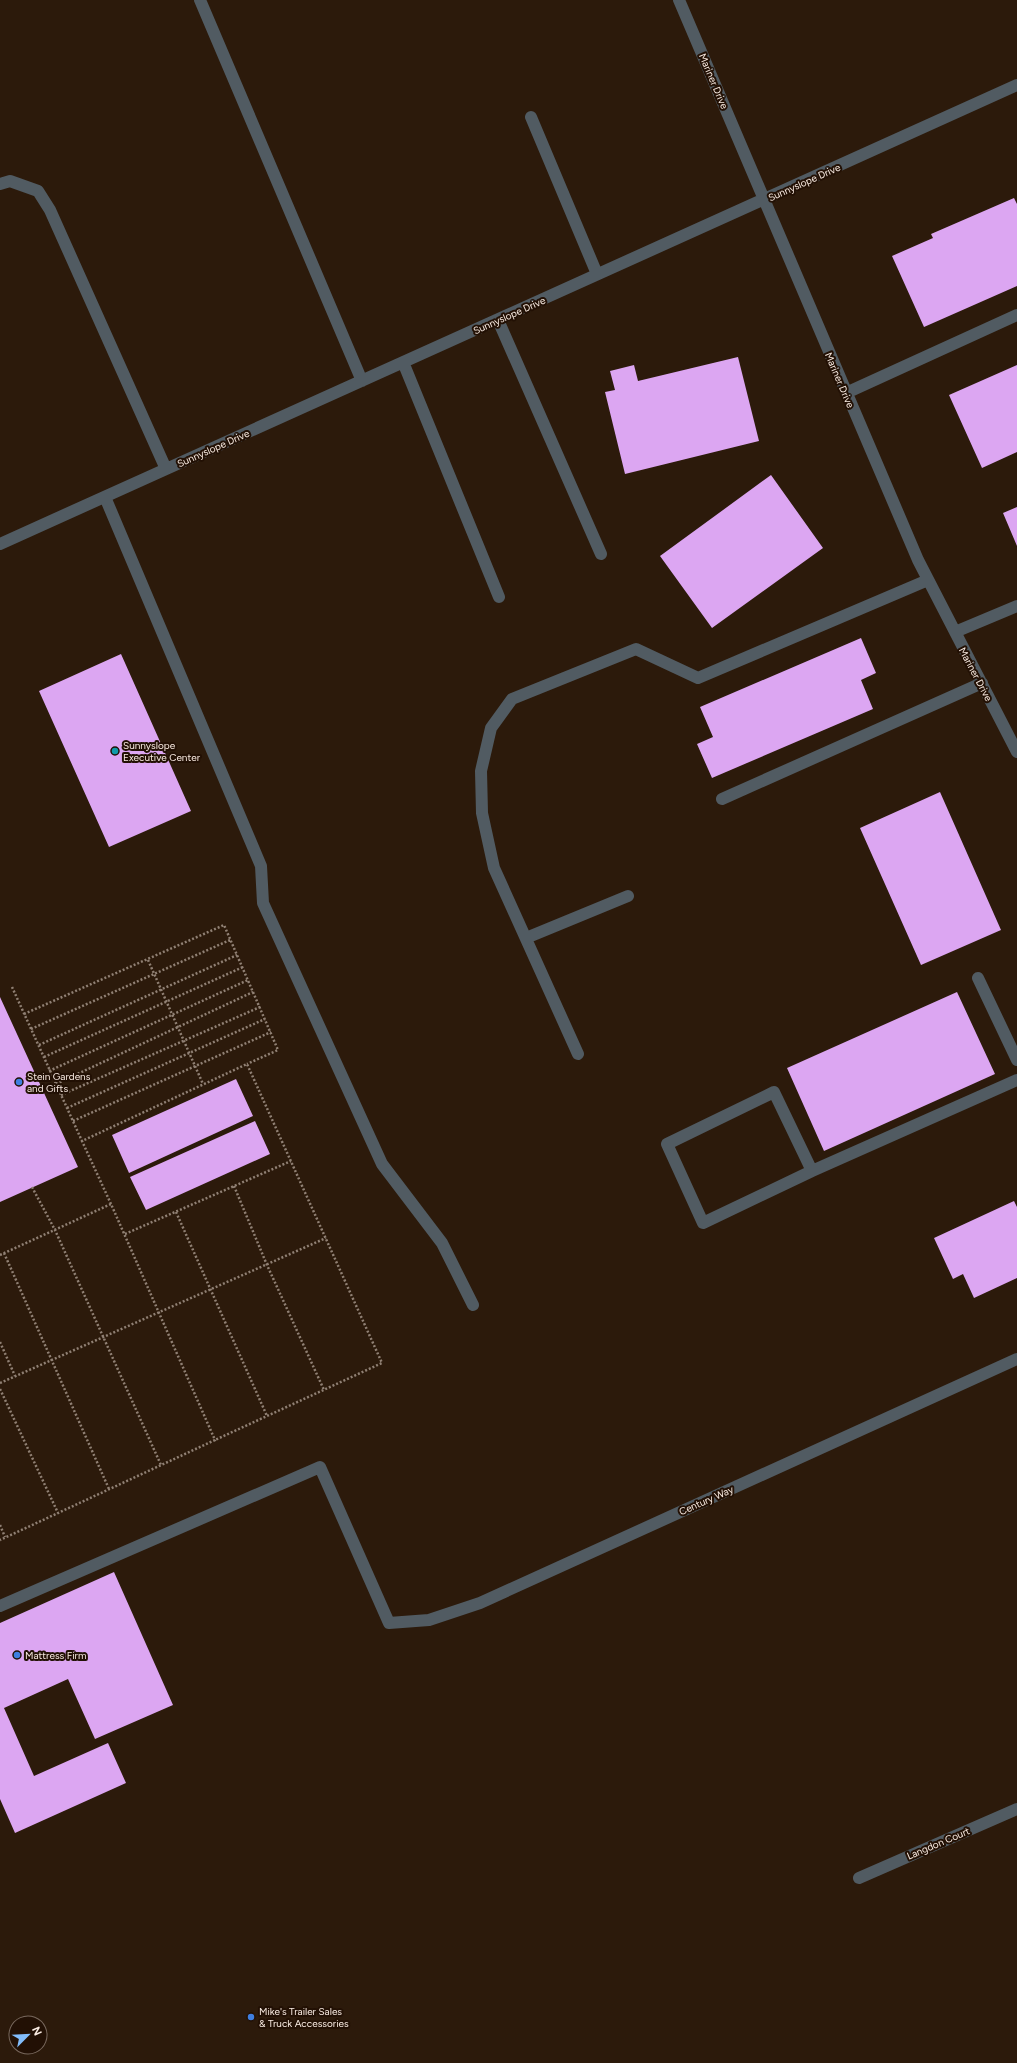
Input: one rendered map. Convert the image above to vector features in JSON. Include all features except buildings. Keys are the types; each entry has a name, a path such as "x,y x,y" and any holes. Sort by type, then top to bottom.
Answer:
{"street":[{"path":"200,0 362,381"},
{"name":"Mariner Drive","path":"679,0 846,393 928,580 1017,752"},
{"name":"Sunnyslope Drive","path":"0,544 1017,85"},
{"path":"531,117 597,274"},
{"path":"0,184 10,181 38,191 50,210 166,469"},
{"path":"846,393 1017,315"},
{"path":"498,320 601,554"},
{"path":"403,362 499,597"},
{"path":"104,497 261,866 264,903 378,1157 442,1243 473,1305"},
{"path":"578,1054 494,868 482,813 481,771 491,728 512,699 636,649 698,678 928,580"},
{"path":"955,632 1017,606"},
{"path":"722,799 982,683"},
{"path":"526,938 628,896"},
{"path":"978,978 1017,1060"},
{"path":"812,1171 774,1092 667,1144 703,1223 812,1171 1017,1080"},
{"name":"Century Way","path":"0,1606 320,1467 389,1623 429,1620 480,1603 1017,1359"},
{"name":"Langdon Court","path":"859,1878 1017,1809"}],"path":[{"path":"24,1014 148,960 224,924 278,1050 82,1141"},
{"path":"31,1029 230,940"},
{"path":"39,1045 237,955"},
{"path":"148,960 203,1084"},
{"path":"44,1057 243,967"},
{"path":"50,1071 248,980"},
{"path":"12,987 125,1234 215,1440"},
{"path":"56,1084 253,992"},
{"path":"61,1095 260,1007"},
{"path":"67,1108 265,1019"},
{"path":"73,1122 271,1032"},
{"path":"0,1540 382,1363 247,1064"},
{"path":"125,1234 291,1161"},
{"path":"234,1186 267,1265 324,1390"},
{"path":"32,1187 55,1230 161,1465"},
{"path":"0,1255 111,1204"},
{"path":"176,1212 267,1416"},
{"path":"0,1383 326,1238"},
{"path":"4,1253 109,1489"},
{"path":"0,1342 15,1376"},
{"path":"0,1389 58,1513"},
{"path":"0,1525 6,1537"}],"place":[{"name":"Sunnyslope Executive Center","path":"115,751"},
{"name":"Stein Gardens and Gifts","path":"19,1082"},
{"name":"Mattress Firm","path":"17,1655"},
{"name":"Mike's Trailer Sales & Truck Accessories","path":"251,2017"}]}
